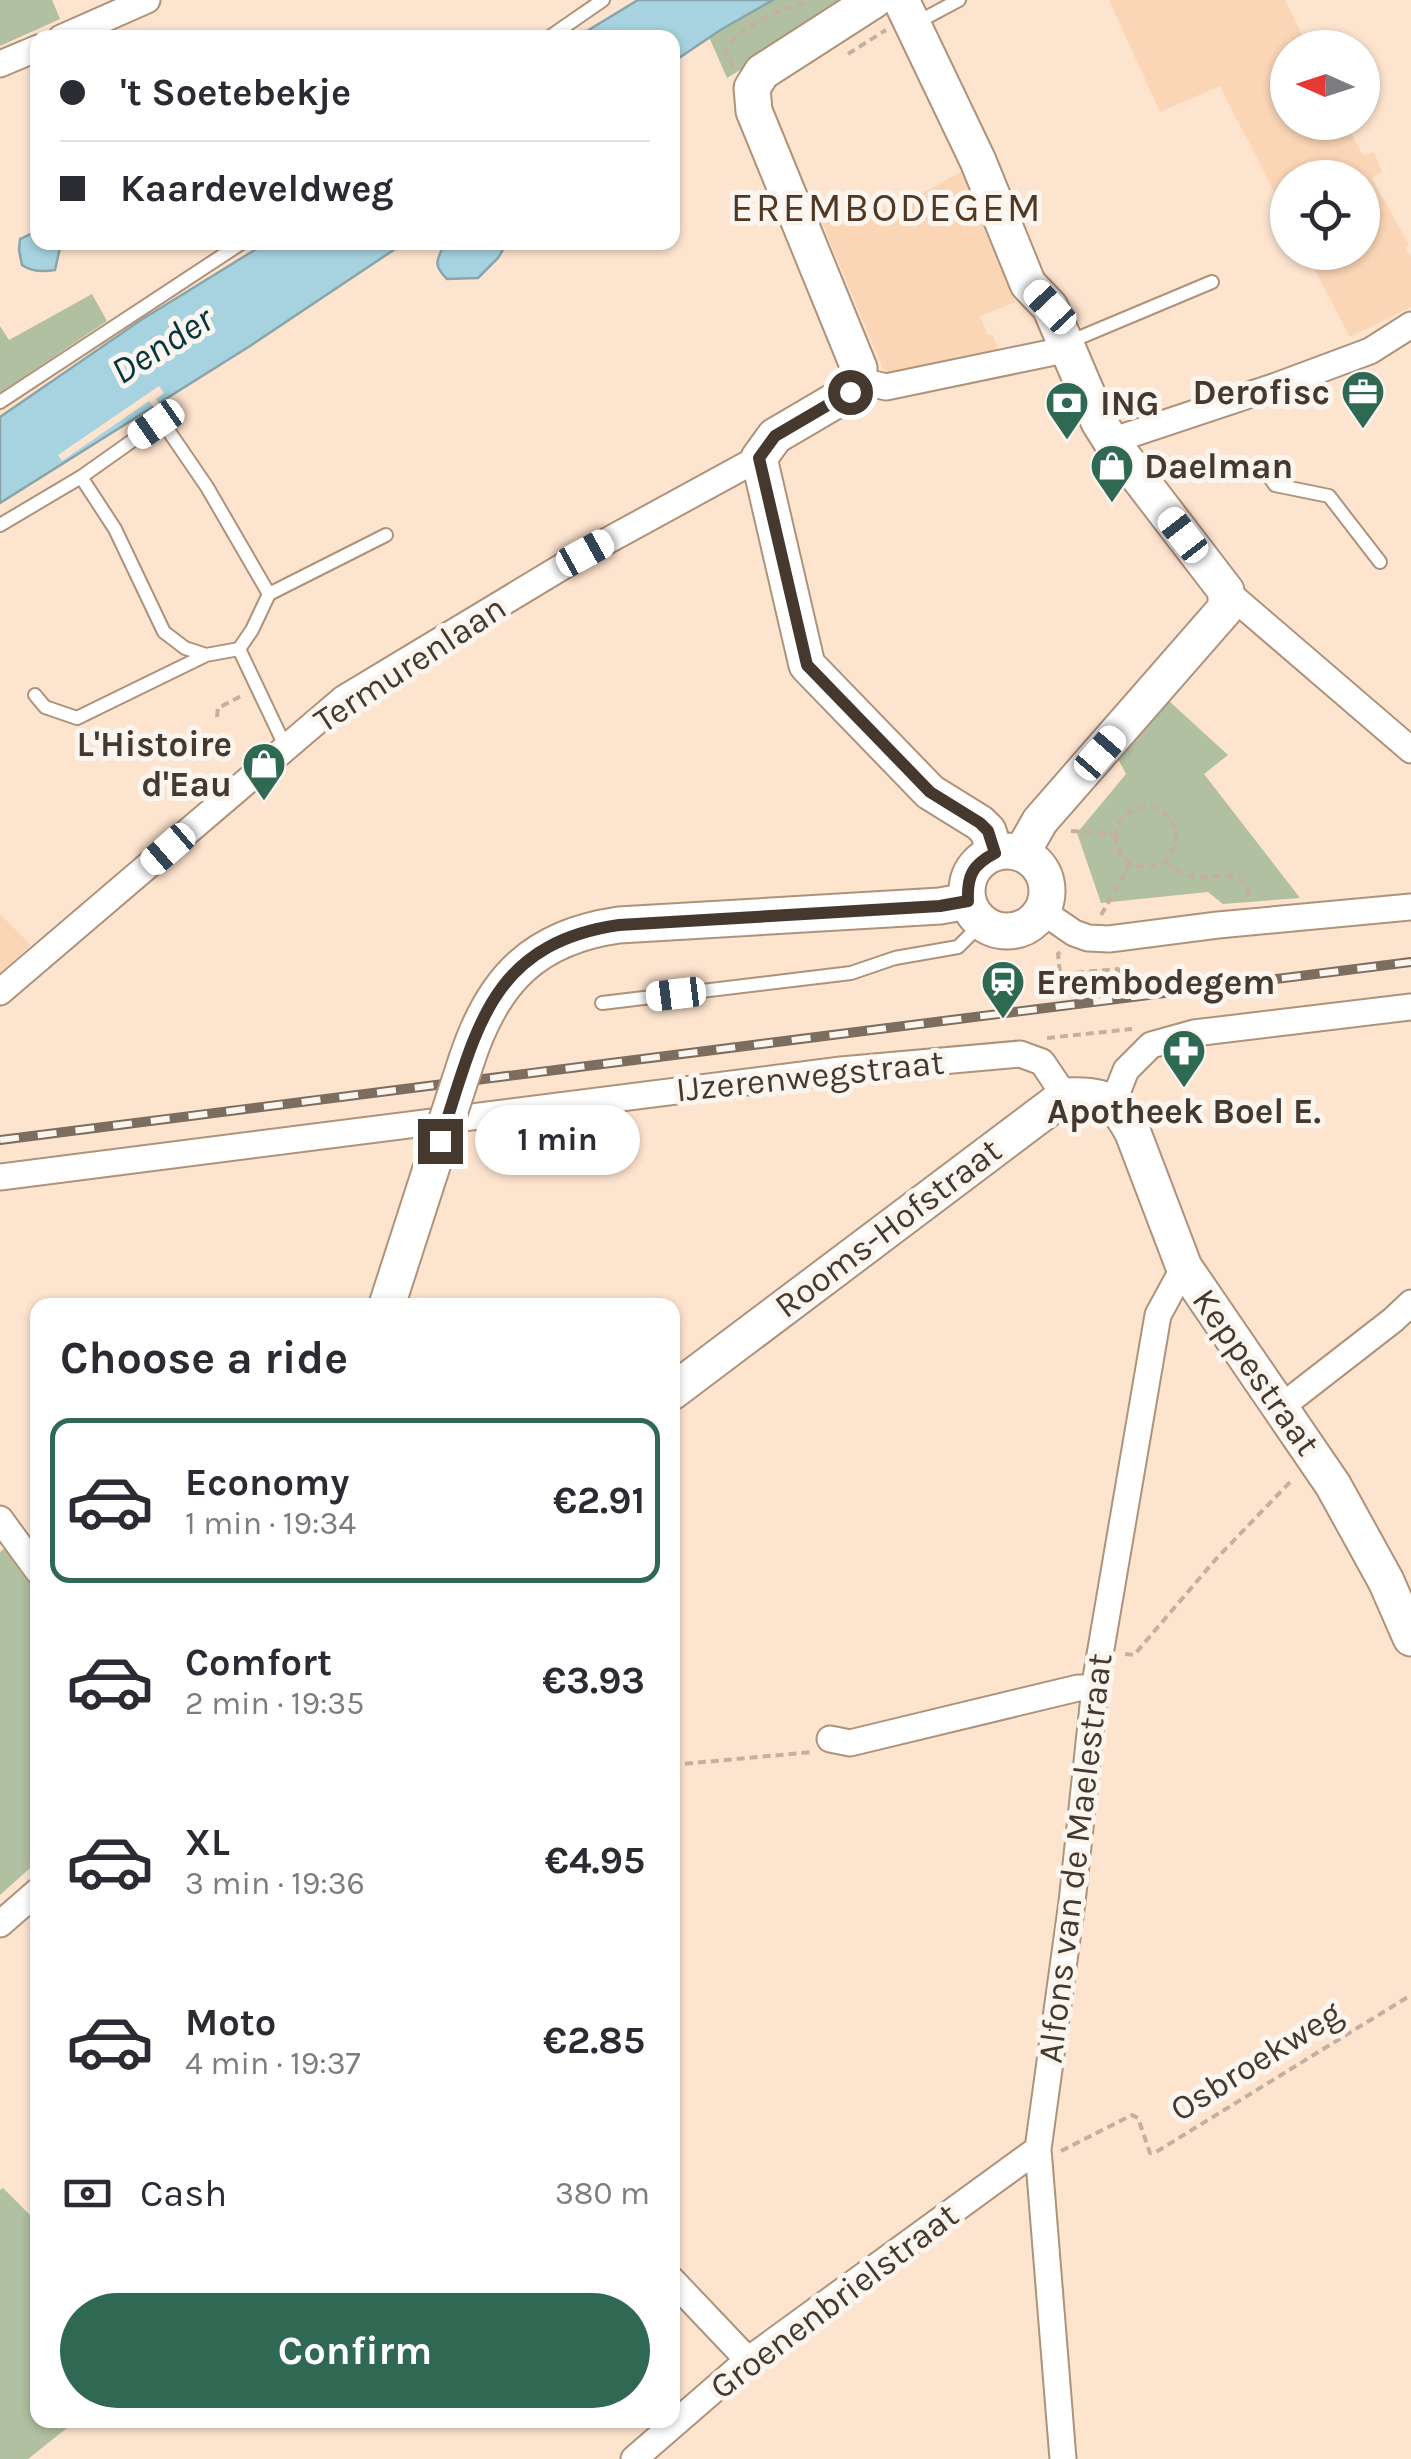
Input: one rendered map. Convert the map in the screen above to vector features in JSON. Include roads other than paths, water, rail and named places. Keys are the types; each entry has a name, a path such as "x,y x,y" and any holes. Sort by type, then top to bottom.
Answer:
{"street":[{"path":"79,30 146,0"},
{"path":"874,0 762,72 752,88 754,112 859,368 858,380 850,392 775,436 759,458 807,665 930,792 980,823 1010,854 1040,868 1046,882 1042,911 1021,928 992,928 975,912 968,884 972,871 983,859 1010,854 1028,842 1040,821 1226,608 1226,591"},
{"path":"908,12 978,161 1028,284 1050,307 1111,442 1226,591 1411,750"},
{"path":"0,64 30,51"},
{"path":"1111,442 1228,409 1370,351 1411,324"},
{"path":"858,380 886,387 1041,357 1068,346"},
{"name":"Termurenlaan","path":"0,992 344,699 585,553 759,458"},
{"path":"389,1298 478,1026 505,983 539,952 592,929 619,925 940,906 975,912"},
{"path":"1042,911 1081,935 1109,939 1411,907"},
{"path":"1064,1096 1087,1095 1113,1103 1126,1070 1151,1046 1194,1033 1411,1007"},
{"name":"IJzerenwegstraat","path":"0,1178 822,1072 1013,1054 1032,1056 1042,1062 1064,1096"},
{"name":"Rooms-Hofstraat","path":"680,1386 1064,1096"},
{"name":"Keppestraat","path":"1113,1103 1133,1133 1184,1267 1316,1457 1386,1581 1411,1638"},
{"name":"Alfons van de Maelestraat","path":"1063,2459 1039,2156 1101,1651 1158,1315 1184,1267"},
{"path":"1281,1407 1411,1304"},
{"path":"0,1519 30,1559"},
{"path":"840,1741 1078,1688 1095,1688"},
{"path":"0,1924 30,1898"},
{"name":"Groenenbrielstraat","path":"680,2419 748,2360 1039,2156"},
{"path":"680,2288 748,2360"},
{"name":"Groenenbrielstraat","path":"634,2459 670,2428"}],"lane":[{"path":"560,30 603,0"},
{"path":"908,12 960,0"},
{"path":"0,402 231,250"},
{"path":"1068,346 1212,282"},
{"path":"0,525 81,477 156,424 168,430 207,487 269,594"},
{"path":"1268,475 1275,486 1329,496 1380,562"},
{"path":"81,477 115,529 164,632 185,648 206,655"},
{"path":"36,694 45,707 77,718 206,655 240,649 269,594 386,535"},
{"path":"240,649 286,748"},
{"path":"602,1003 851,973 894,958 958,946 975,912"}],"water":[{"path":"638,0 773,0 680,57 680,30 589,30"},
{"path":"30,234 30,250 59,250 55,270 38,271 22,265 20,239"},
{"name":"Dender","path":"255,250 394,250 250,346 0,503 0,417 141,320"},
{"path":"442,250 503,250 478,278 447,279 437,262"}],"railway":[{"path":"0,1140 1411,962"}],"place":[{"name":"Derofisc","path":"1363,430"},
{"name":"ING","path":"1067,441"},
{"name":"Daelman","path":"1112,504"},
{"name":"L'Histoire d'Eau","path":"264,802"},
{"name":"Erembodegem","path":"1003,1020"},
{"name":"Apotheek Boel E.","path":"1184,1089"}],"district":[{"name":"EREMBODEGEM","path":"887,207"}]}
